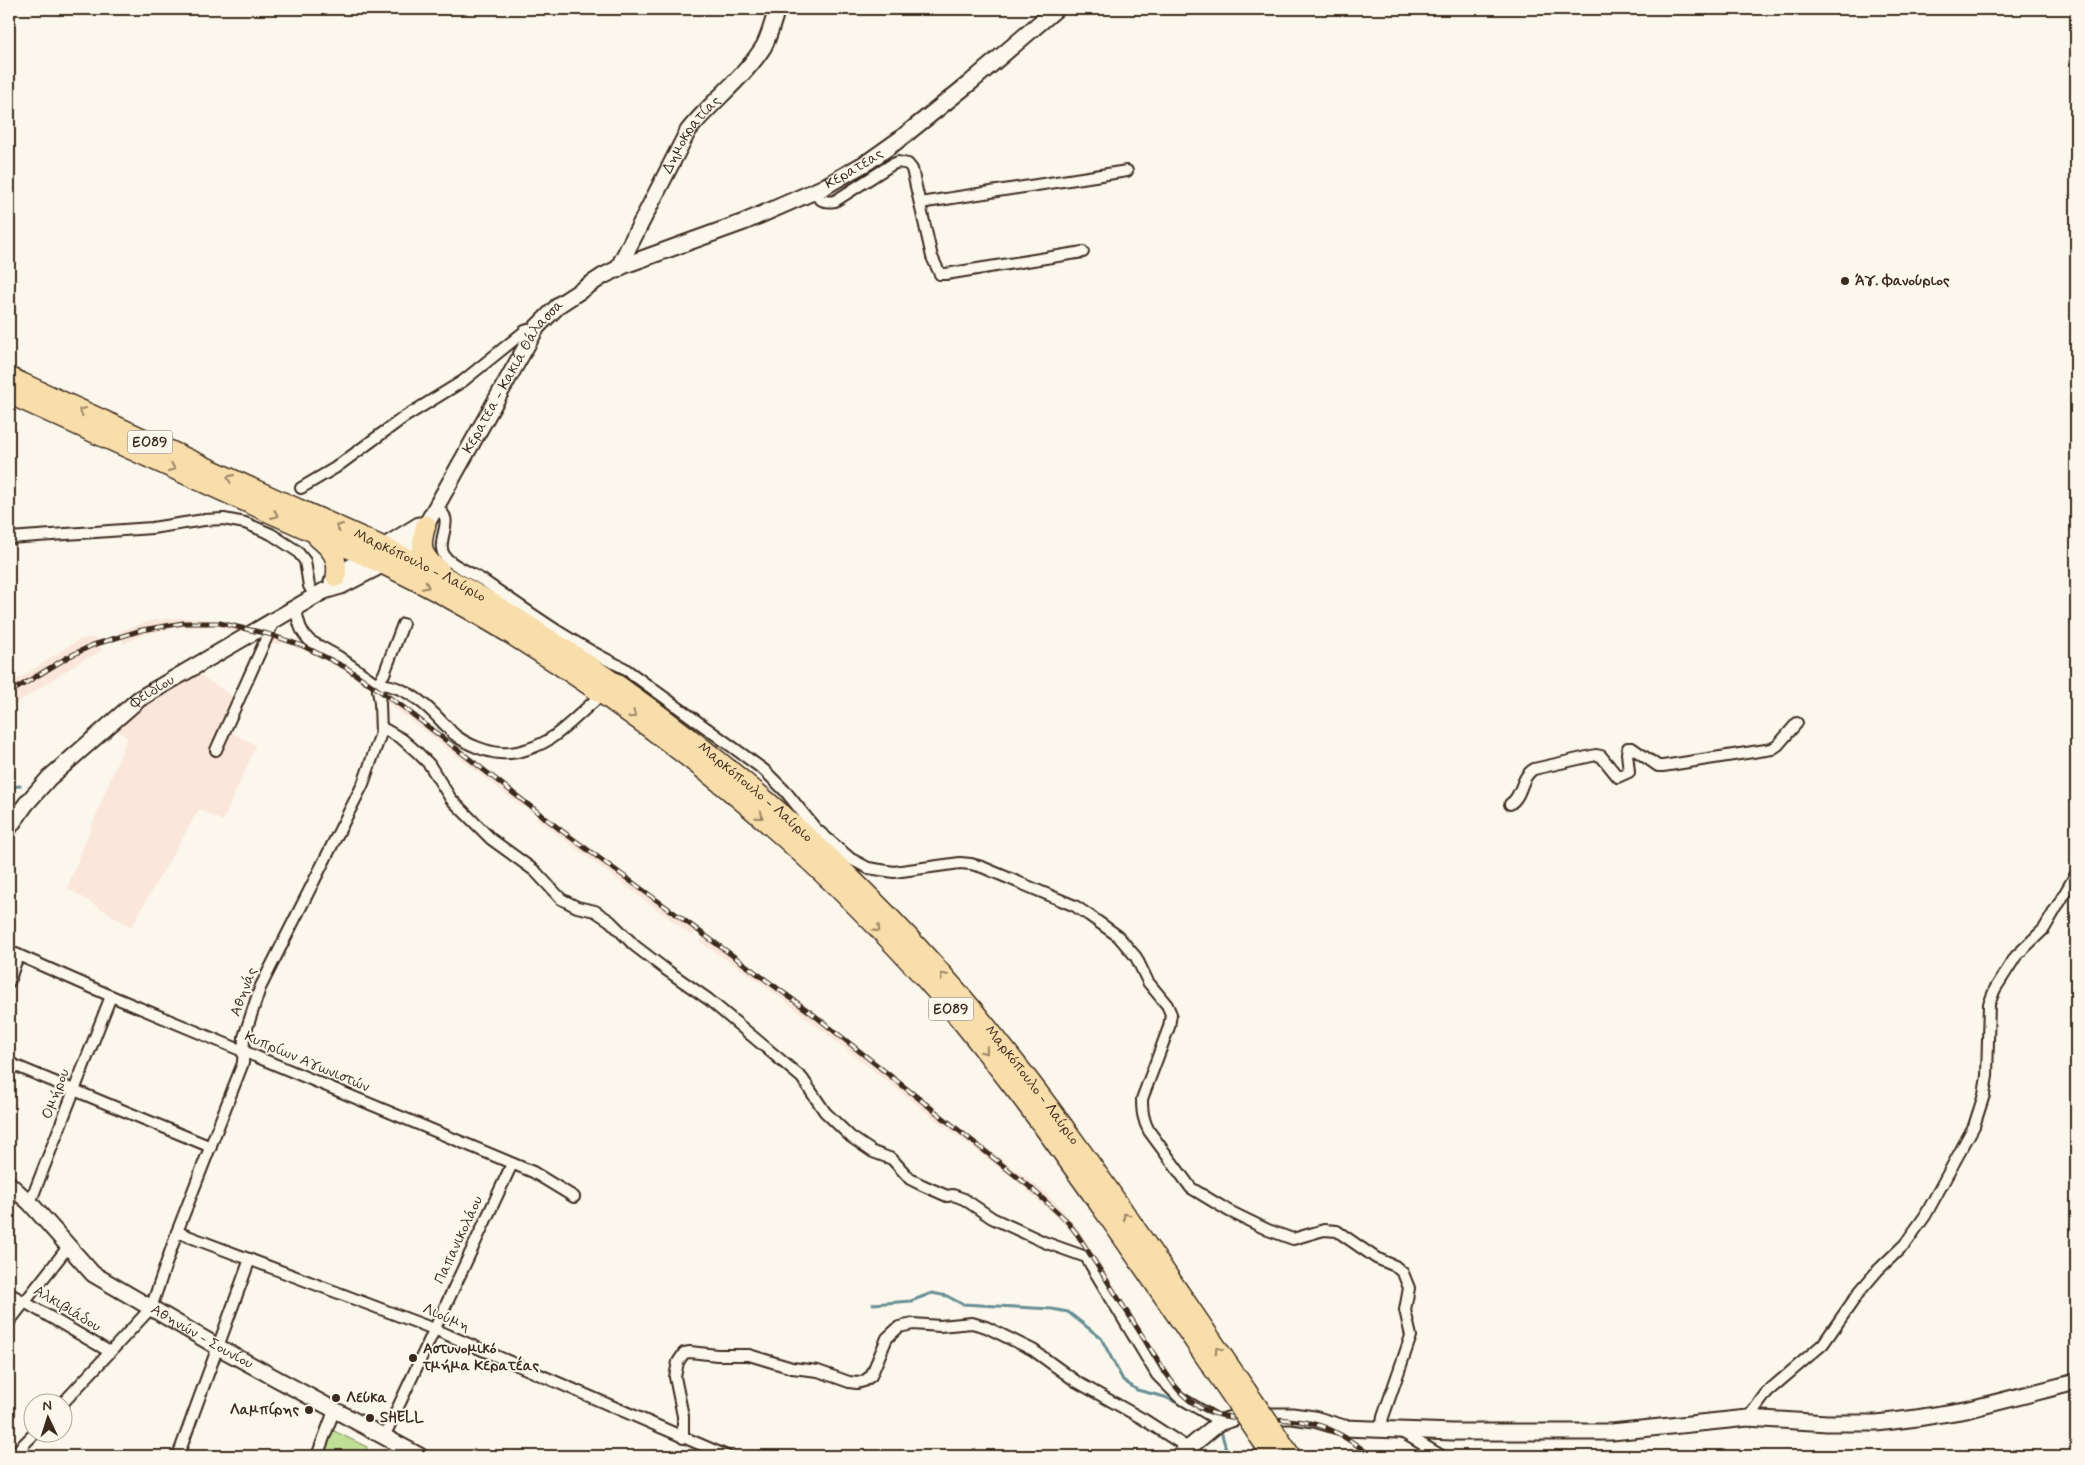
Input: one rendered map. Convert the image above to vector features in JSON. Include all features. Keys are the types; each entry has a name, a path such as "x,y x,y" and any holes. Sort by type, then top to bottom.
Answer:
{"highway":[{"name":"Μαρκόπουλο - Λαύριο","path":"9,378 382,556 438,592 491,622 603,694 696,762 781,834 877,929 942,998 989,1056 1085,1183 1240,1394 1291,1456"},
{"name":"Μαρκόπουλο - Λαύριο","path":"9,394 310,530 448,579 547,638 665,718 752,788 857,885 956,990 1008,1054 1097,1174 1240,1394"},
{"path":"426,525 422,545 426,558 448,579"},
{"path":"310,530 332,549 337,564 325,588"},
{"name":"Μαρκόπουλο - Λαύριο","path":"1265,1426 1273,1456"}],"main road":[{"name":"Δημοκρατίας","path":"617,270 688,131 701,114 749,66 764,46 778,9"},
{"name":"Κερατέας","path":"617,270 744,222 822,188 855,170 900,139 971,82 1056,9"},
{"name":"Κερατέα - Κακιά Θάλασσα","path":"382,556 413,541 437,509 537,327 566,299 617,270"},
{"name":"Κερατέα - Κακιά Θάλασσα","path":"382,556 437,509"},
{"path":"325,588 341,586 382,556"},
{"name":"Φειδίου","path":"9,828 26,804 49,778 139,699 325,588"},
{"name":"Αθηνών - Σουνίου","path":"9,1184 30,1203 93,1274 218,1347 415,1455"},
{"path":"1265,1426 1292,1416 1314,1419 1344,1428 1453,1432 1612,1432 1748,1418 1827,1423 1885,1422 1966,1410 2076,1382"},
{"path":"1184,1452 1228,1420"}],"street":[{"path":"813,192 821,201 827,203 835,202 891,165 904,162 912,169 932,257 940,274 1083,252"},
{"path":"920,203 1127,171"},
{"path":"301,488 343,462 403,418 463,381 525,331 537,327"},
{"path":"437,509 443,512 446,518 441,548 444,556 450,562 466,569 540,620 599,657 624,668 764,770 786,792 815,828 850,859 868,868 894,872 960,864 982,867 1075,906 1118,936 1136,957 1148,982 1167,1005 1171,1014 1169,1026 1142,1099 1142,1111 1144,1123 1148,1131 1191,1188 1249,1221 1285,1237 1294,1239 1324,1230 1337,1230 1376,1258 1395,1266 1408,1281 1409,1288 1405,1310 1410,1336 1383,1416 1381,1430"},
{"path":"9,538 152,528 224,519 245,523 270,534 297,551 306,561 309,586 325,588"},
{"path":"295,607 299,626 303,634 310,641 363,672 377,684 392,686 405,692 426,706 454,734 463,740 501,754 522,750 553,737 603,694"},
{"path":"216,750 275,619"},
{"path":"377,684 384,674 403,624"},
{"name":"Αθηνάς","path":"72,1393 151,1308 177,1232 243,1063 245,1052 244,1037 260,988 363,784 377,746 381,727 377,684"},
{"path":"1510,804 1517,800 1528,772 1534,770 1596,755 1601,756 1618,777 1629,772 1628,748 1632,748 1658,766 1663,766 1772,749 1778,745 1797,723"},
{"path":"381,727 402,739 429,764 452,798 491,839 535,871 561,899 577,907 595,911 610,921 635,946 715,1004 802,1078 825,1112 851,1137 872,1152 892,1159 910,1178 922,1185 947,1196 964,1199 992,1218 1044,1242 1086,1257 1157,1375 1179,1397 1228,1420"},
{"path":"1748,1418 1767,1392 1823,1344 1860,1291 1878,1270 1905,1244 1924,1216 1974,1126 1987,1076 1989,1004 1995,989 2016,956 2044,929 2076,874"},
{"path":"9,982 14,953"},
{"name":"Κυπρίων Αγωνιστών","path":"14,953 111,996 533,1172 574,1197"},
{"name":"Ομήρου","path":"30,1203 111,996"},
{"path":"9,1063 211,1147"},
{"name":"Παπανικολάου","path":"384,1437 512,1164"},
{"name":"Λιούμη","path":"177,1232 434,1329 716,1454 727,1456"},
{"path":"9,1322 68,1247"},
{"path":"178,1456 250,1258"},
{"name":"Αλκιβιάδου","path":"9,1293 110,1352"},
{"path":"683,1438 683,1416 675,1377 678,1362 684,1354 690,1352 717,1355 749,1355 792,1368 818,1371 849,1382 857,1382 864,1381 871,1376 887,1338 899,1328 913,1324 940,1326 972,1323 986,1326 1033,1350 1077,1382 1144,1419 1184,1452"},
{"path":"317,1456 334,1411"},
{"path":"1397,1430 1425,1448 1442,1456"},
{"path":"16,1456 18,1450 26,1442"}],"shaded area":[{"path":"176,618 206,619 248,627 241,633 215,626 173,628 145,634 124,644 119,631 154,620"},
{"path":"279,636 297,641 347,667 367,681 371,689 337,666 306,651 283,643 265,645 267,640"},
{"path":"97,638 102,651 81,661 9,708 9,685 78,640"},
{"path":"194,671 234,697 219,727 256,745 223,821 199,809 131,927 67,888 127,738 116,727 144,703"},
{"path":"386,691 523,798 524,808 383,699 383,693"},
{"path":"536,807 697,928 692,936 536,818"},
{"path":"705,934 797,999 952,1121 945,1127 767,987 700,942"},
{"path":"955,1124 1045,1192 1063,1210 1081,1233 1179,1390 1176,1390 1153,1363 1110,1291 1070,1230 1017,1181 948,1129"},
{"path":"1318,1427 1354,1441 1376,1456 1365,1456 1349,1443"}],"green space":[{"path":"330,1429 367,1447 365,1456 319,1456"}],"waterway":[{"path":"9,787 20,786"},
{"path":"873,1304 911,1301 932,1293 947,1296 962,1304 1052,1309 1068,1312 1101,1338 1123,1380 1137,1390 1165,1397 1195,1412"},
{"path":"1221,1431 1228,1456"}],"railway":[{"path":"9,693 68,657 93,645 142,630 183,623 220,623 268,634 303,646 347,668 403,707 562,831 814,1015 1030,1187 1066,1220 1077,1234 1170,1379 1185,1397 1201,1408 1218,1415 1236,1418 1294,1420 1322,1426 1344,1437 1371,1456"}],"place":[{"name":"Άγ. Φανούριος","path":"1845,281"},
{"name":"Αστυνομικό τμήμα Κερατέας","path":"413,1358"},
{"name":"Λεύκα","path":"336,1398"},
{"name":"Λαμπίρης","path":"309,1410"},
{"name":"SHELL","path":"370,1418"}]}
